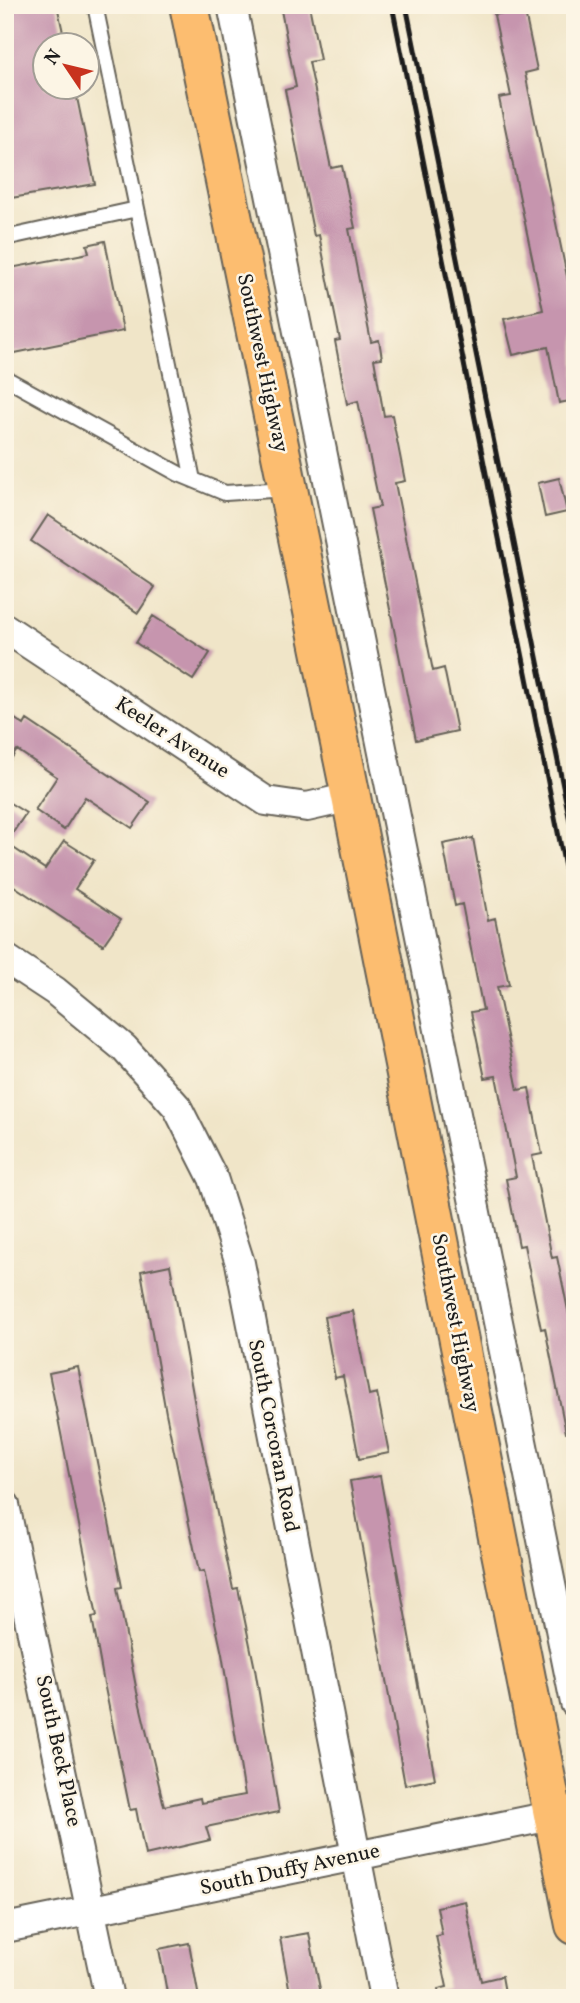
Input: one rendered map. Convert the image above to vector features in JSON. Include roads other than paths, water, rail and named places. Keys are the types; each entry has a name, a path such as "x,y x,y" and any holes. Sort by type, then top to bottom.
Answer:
{"main road":[{"name":"Southwest Highway","path":"188,5 564,1814 575,1925"}],"street":[{"name":"Southwest Highway","path":"232,5 575,1703"},
{"name":"Keeler Avenue","path":"5,628 266,801 307,807 351,797"},
{"path":"335,721 374,713"},
{"name":"South Corcoran Road","path":"5,958 55,991 124,1048 177,1107 213,1178 240,1263 384,1998"},
{"name":"South Beck Place","path":"5,1505 109,1998"},
{"name":"South Duffy Avenue","path":"5,1928 564,1814"}],"lane":[{"path":"95,5 193,480"},
{"path":"5,238 137,209"},
{"path":"5,378 193,480 225,493 288,488"}],"railway":[{"path":"392,5 575,917"},
{"path":"406,5 575,846"}]}
